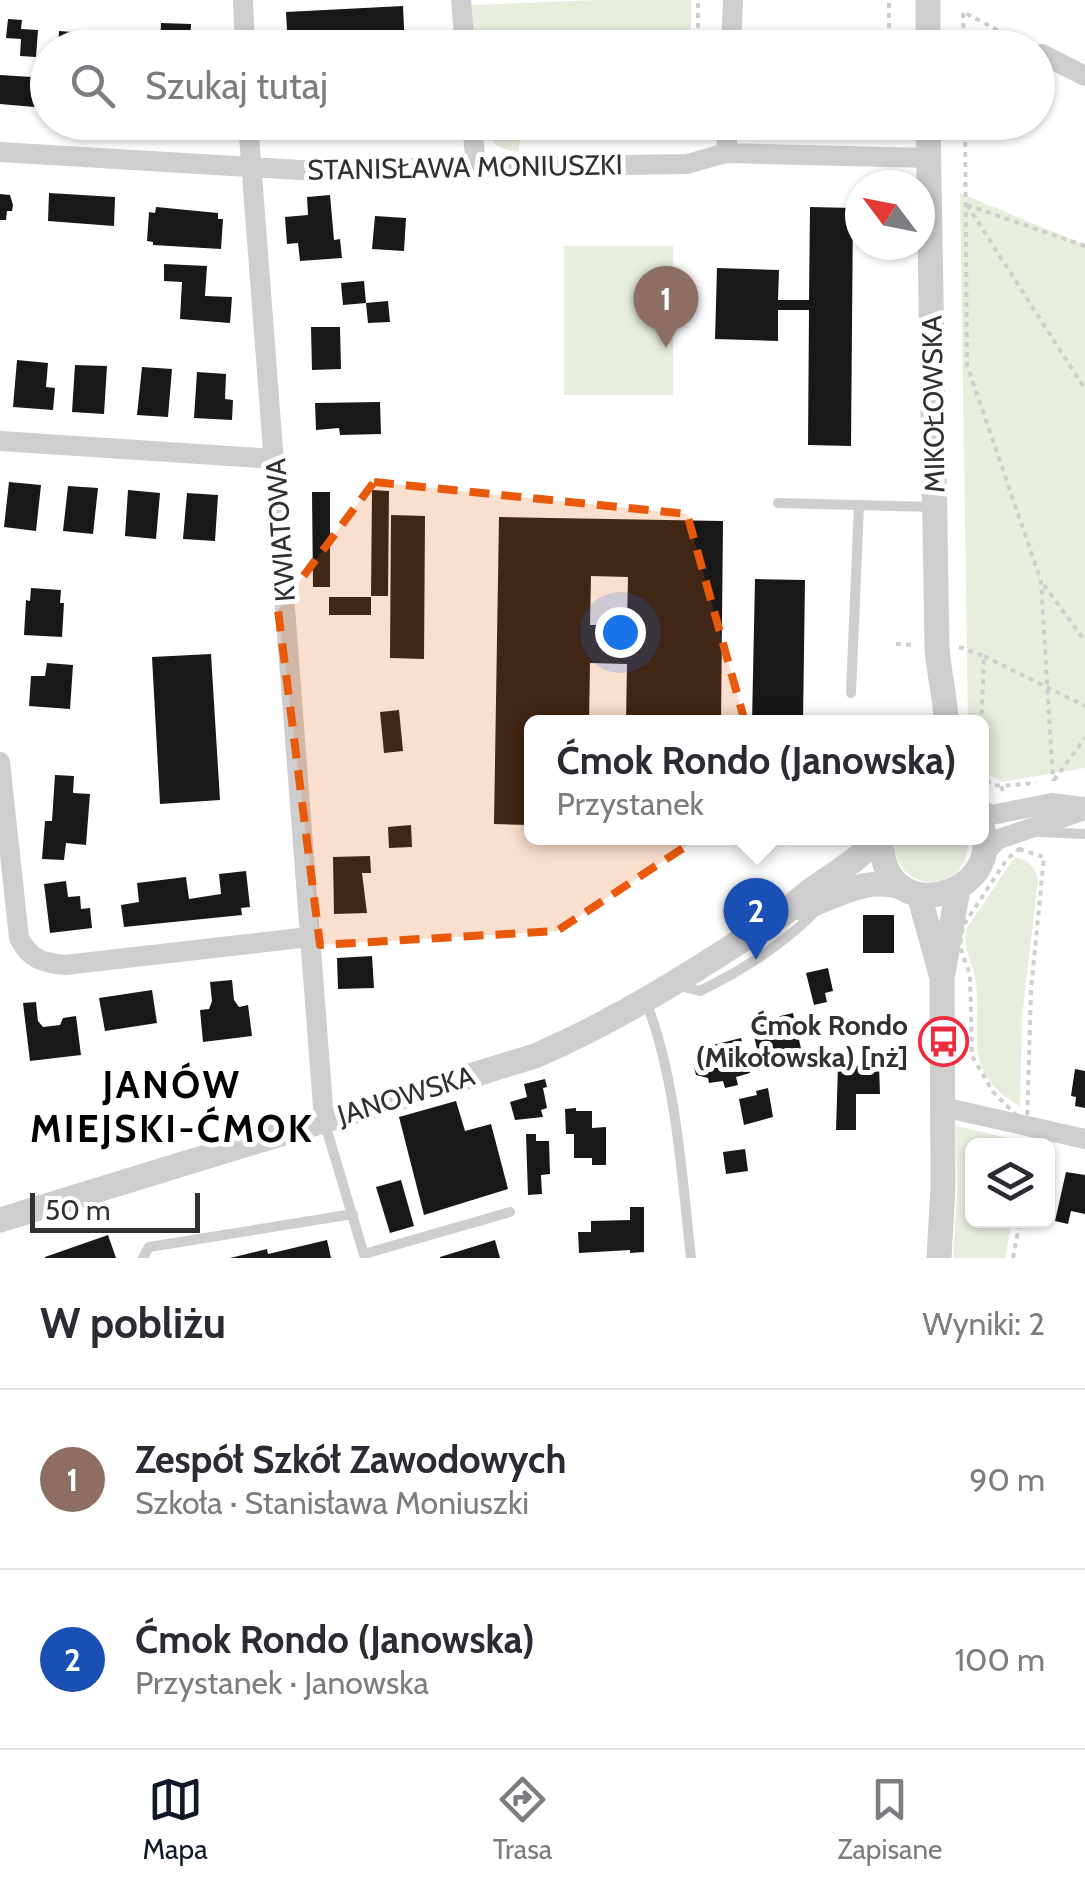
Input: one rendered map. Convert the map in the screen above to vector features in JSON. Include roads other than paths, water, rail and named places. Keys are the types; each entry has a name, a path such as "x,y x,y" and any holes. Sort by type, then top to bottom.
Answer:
{"street":[{"path":"243,0 244,30"},
{"path":"461,0 464,30"},
{"path":"732,30 733,0"},
{"path":"928,0 928,30"},
{"path":"1055,61 1085,76"},
{"name":"KWIATOWA","path":"250,140 324,1120"},
{"path":"474,140 476,168"},
{"path":"726,153 727,140"},
{"name":"MIKOŁOWSKA","path":"928,140 939,686 933,715"},
{"name":"STANISŁAWA MONIUSZKI","path":"0,152 253,169 687,164 726,153 928,158"},
{"path":"0,441 275,459"},
{"name":"MIKOŁOWSKA","path":"939,686 946,715"},
{"path":"0,762 18,938 27,953 43,963 309,938"},
{"path":"989,814 1052,803 1085,809"},
{"path":"939,1258 942,978 958,890 974,874 983,854 999,839 1085,809"},
{"name":"JANOWSKA","path":"0,1220 536,1056 646,1002 786,912 803,894 872,845"},
{"path":"880,845 888,874 910,891 942,978"},
{"path":"982,845 983,854"},
{"name":"JANOWSKA","path":"786,912 864,883 885,882 937,896 958,890"},
{"path":"943,1107 1085,1139"}],"lane":[{"path":"778,503 936,507"},
{"path":"851,694 859,505"},
{"path":"1028,828 1042,833 1085,834"},
{"path":"674,984 700,991 732,975 771,950 826,899"},
{"path":"646,1002 659,1035 691,1258"},
{"path":"324,1120 364,1256 510,1212"},
{"path":"142,1258 149,1247 353,1214"}],"place":[{"name":"Zespół Szkół Zawodowych","path":"666,348"},
{"name":"Ćmok Rondo (Janowska)","path":"756,960"},
{"name":"Ćmok Rondo (Mikołowska) [nż]","path":"943,1041"}],"district":[{"name":"JANÓW MIEJSKI-ĆMOK","path":"172,1107"}]}
